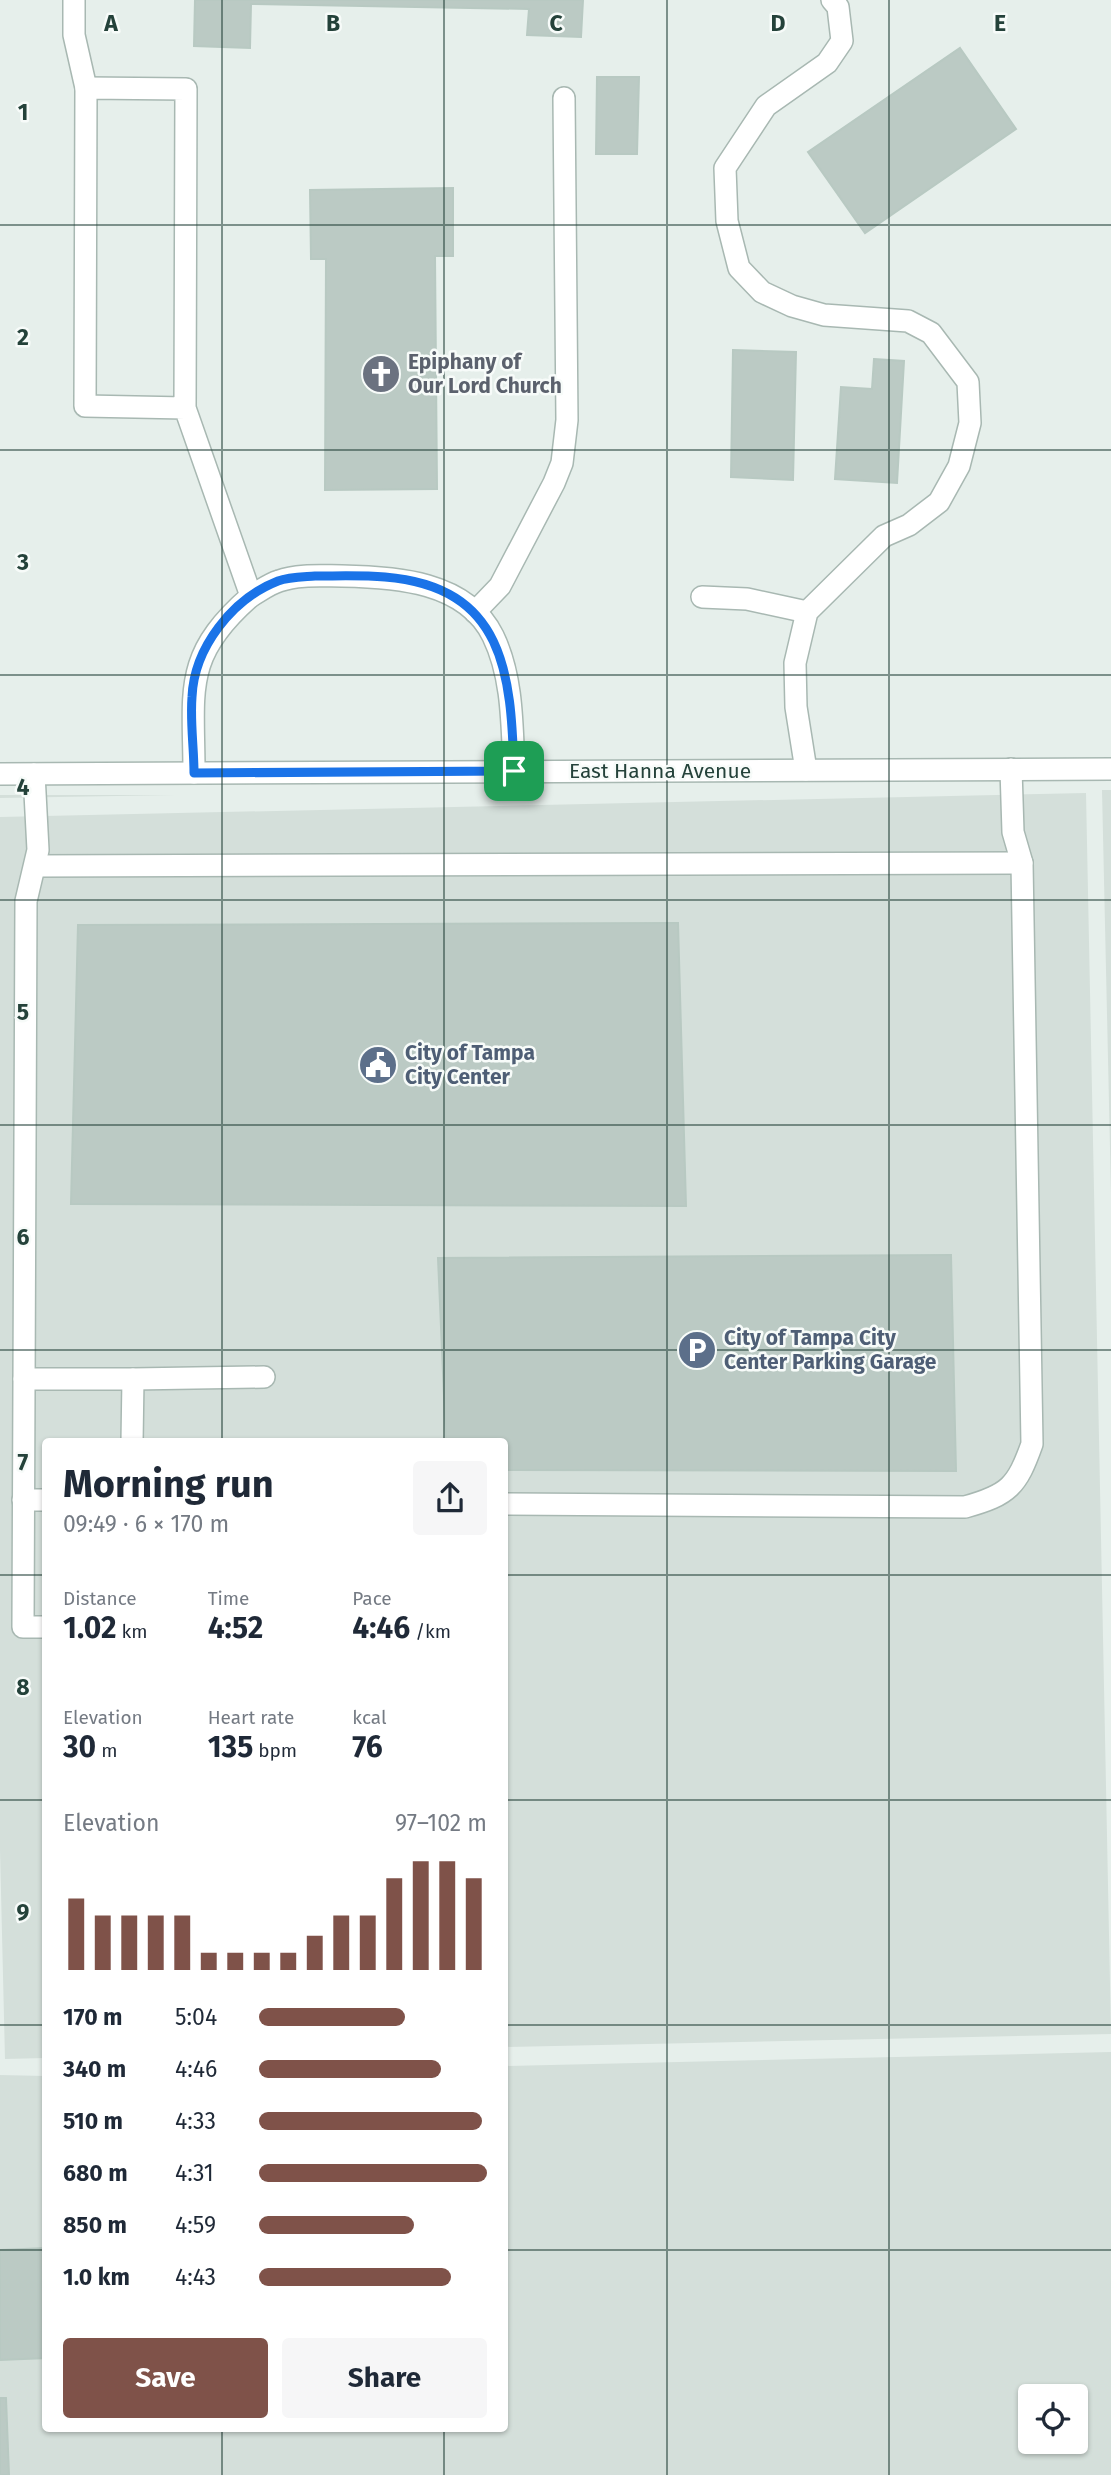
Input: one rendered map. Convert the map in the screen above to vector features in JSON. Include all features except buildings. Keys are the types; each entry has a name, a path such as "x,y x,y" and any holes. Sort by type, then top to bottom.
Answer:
{"street":[{"path":"74,0 74,35 86,88 85,406 185,408"},
{"path":"806,770 796,707 795,663 807,612 884,536 909,525 939,502 959,466 970,423 968,382 931,333 908,321 824,315 792,306 762,292 739,268 727,221 725,168 766,106 827,63 842,41 838,7 832,0"},
{"path":"86,88 186,89 185,408 251,596"},
{"path":"475,612 500,586 562,463 567,420 565,98"},
{"path":"194,773 191,696 200,658 224,619 251,596 279,580 315,576 386,577 425,584 475,612 492,634 505,671 513,722 514,771"},
{"path":"702,597 747,599 807,612"},
{"path":"508,1504 965,1507 994,1499 1020,1478 1032,1444 1023,863 1013,832 1010,769"},
{"name":"East Hanna Avenue","path":"0,774 1111,769"},
{"path":"34,774 38,850 26,901 23,1627 42,1627"},
{"path":"35,866 1023,863"},
{"path":"24,1379 264,1377"},
{"path":"132,1438 133,1379"},
{"path":"23,1500 42,1500"}],"shaded area":[{"path":"1102,790 1111,790 1111,1193"},
{"path":"1086,793 1111,2034 508,2047 508,1438 42,1438 42,2058 5,2059 0,1850 0,817"},
{"path":"0,795 175,795 0,798"},
{"path":"1111,2052 1111,2475 0,2475 0,2075 42,2076 42,2432 508,2432 508,2066"}],"place":[{"name":"Epiphany of Our Lord Church","path":"381,374"},
{"name":"City of Tampa City Center","path":"378,1065"},
{"name":"City of Tampa City Center Parking Garage","path":"697,1350"}],"route":[{"path":"315,576 386,577 425,584 475,612 492,634 505,671 513,722 514,771 194,773 191,696 200,658 224,619 251,596 279,580 315,576"}]}
